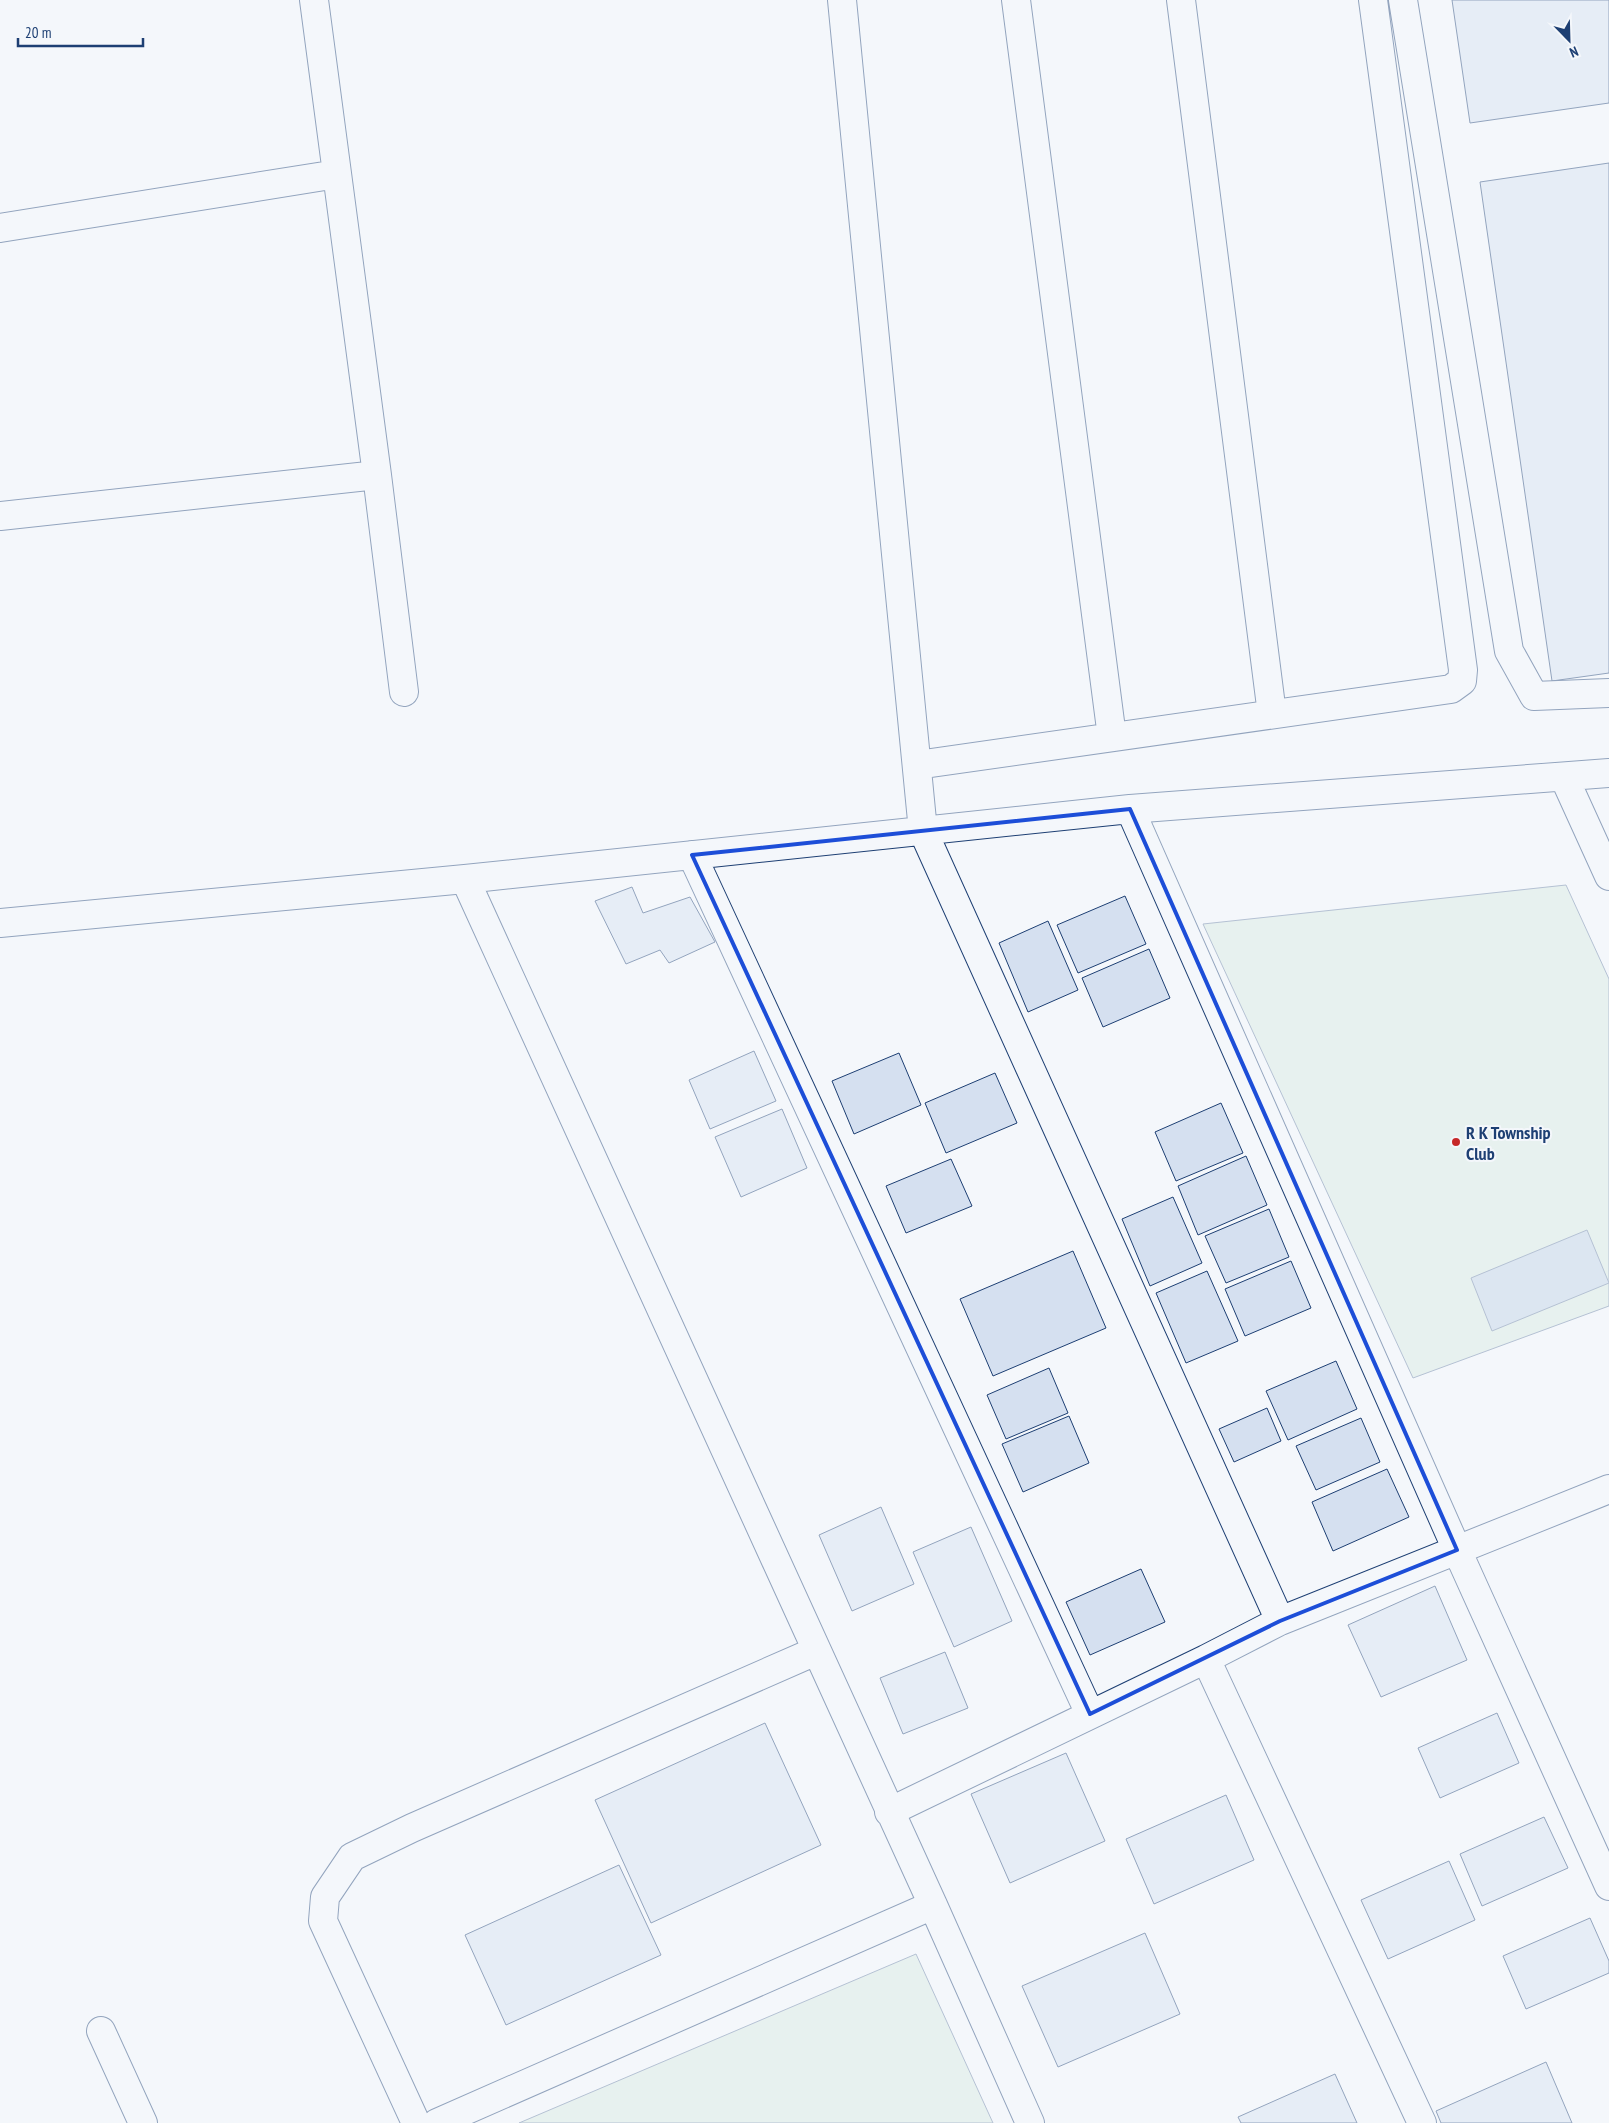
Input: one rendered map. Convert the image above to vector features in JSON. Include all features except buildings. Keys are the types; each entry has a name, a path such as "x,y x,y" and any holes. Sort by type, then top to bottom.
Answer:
{"street":[{"path":"314,0 404,692"},
{"path":"842,0 923,831 1280,1621"},
{"path":"1016,0 1112,737"},
{"path":"1181,0 1272,714"},
{"path":"917,765 1451,689 1462,681 1461,660 1373,0"},
{"path":"1403,0 1509,651 1534,696 1609,693"},
{"path":"0,228 337,174"},
{"path":"0,516 377,475"},
{"path":"0,923 465,879 1130,809 1609,773"},
{"path":"1564,777 1609,876"},
{"path":"1130,809 1457,1550 1609,1886"},
{"path":"692,855 1090,1714"},
{"path":"465,879 1030,2123"},
{"path":"889,1812 1206,1660 1280,1621 1609,1489"},
{"path":"416,2123 323,1921 325,1897 352,1857 412,1828 816,1651"},
{"path":"1206,1660 1422,2123"},
{"path":"438,2123 932,1905"},
{"path":"100,2031 143,2123"}],"highlighted area":[{"path":"1130,809 1457,1550 1280,1621 1090,1714 692,855"}],"shaded area":[{"name":"R K Township Club","path":"1566,885 1609,979 1609,1306 1413,1378 1203,924"},
{"path":"916,1954 993,2123 519,2123"}],"water":[{"path":"1587,1230 1609,1283 1492,1331 1471,1278"}],"place":[{"name":"R K Township Club","path":"1456,1142"}]}
